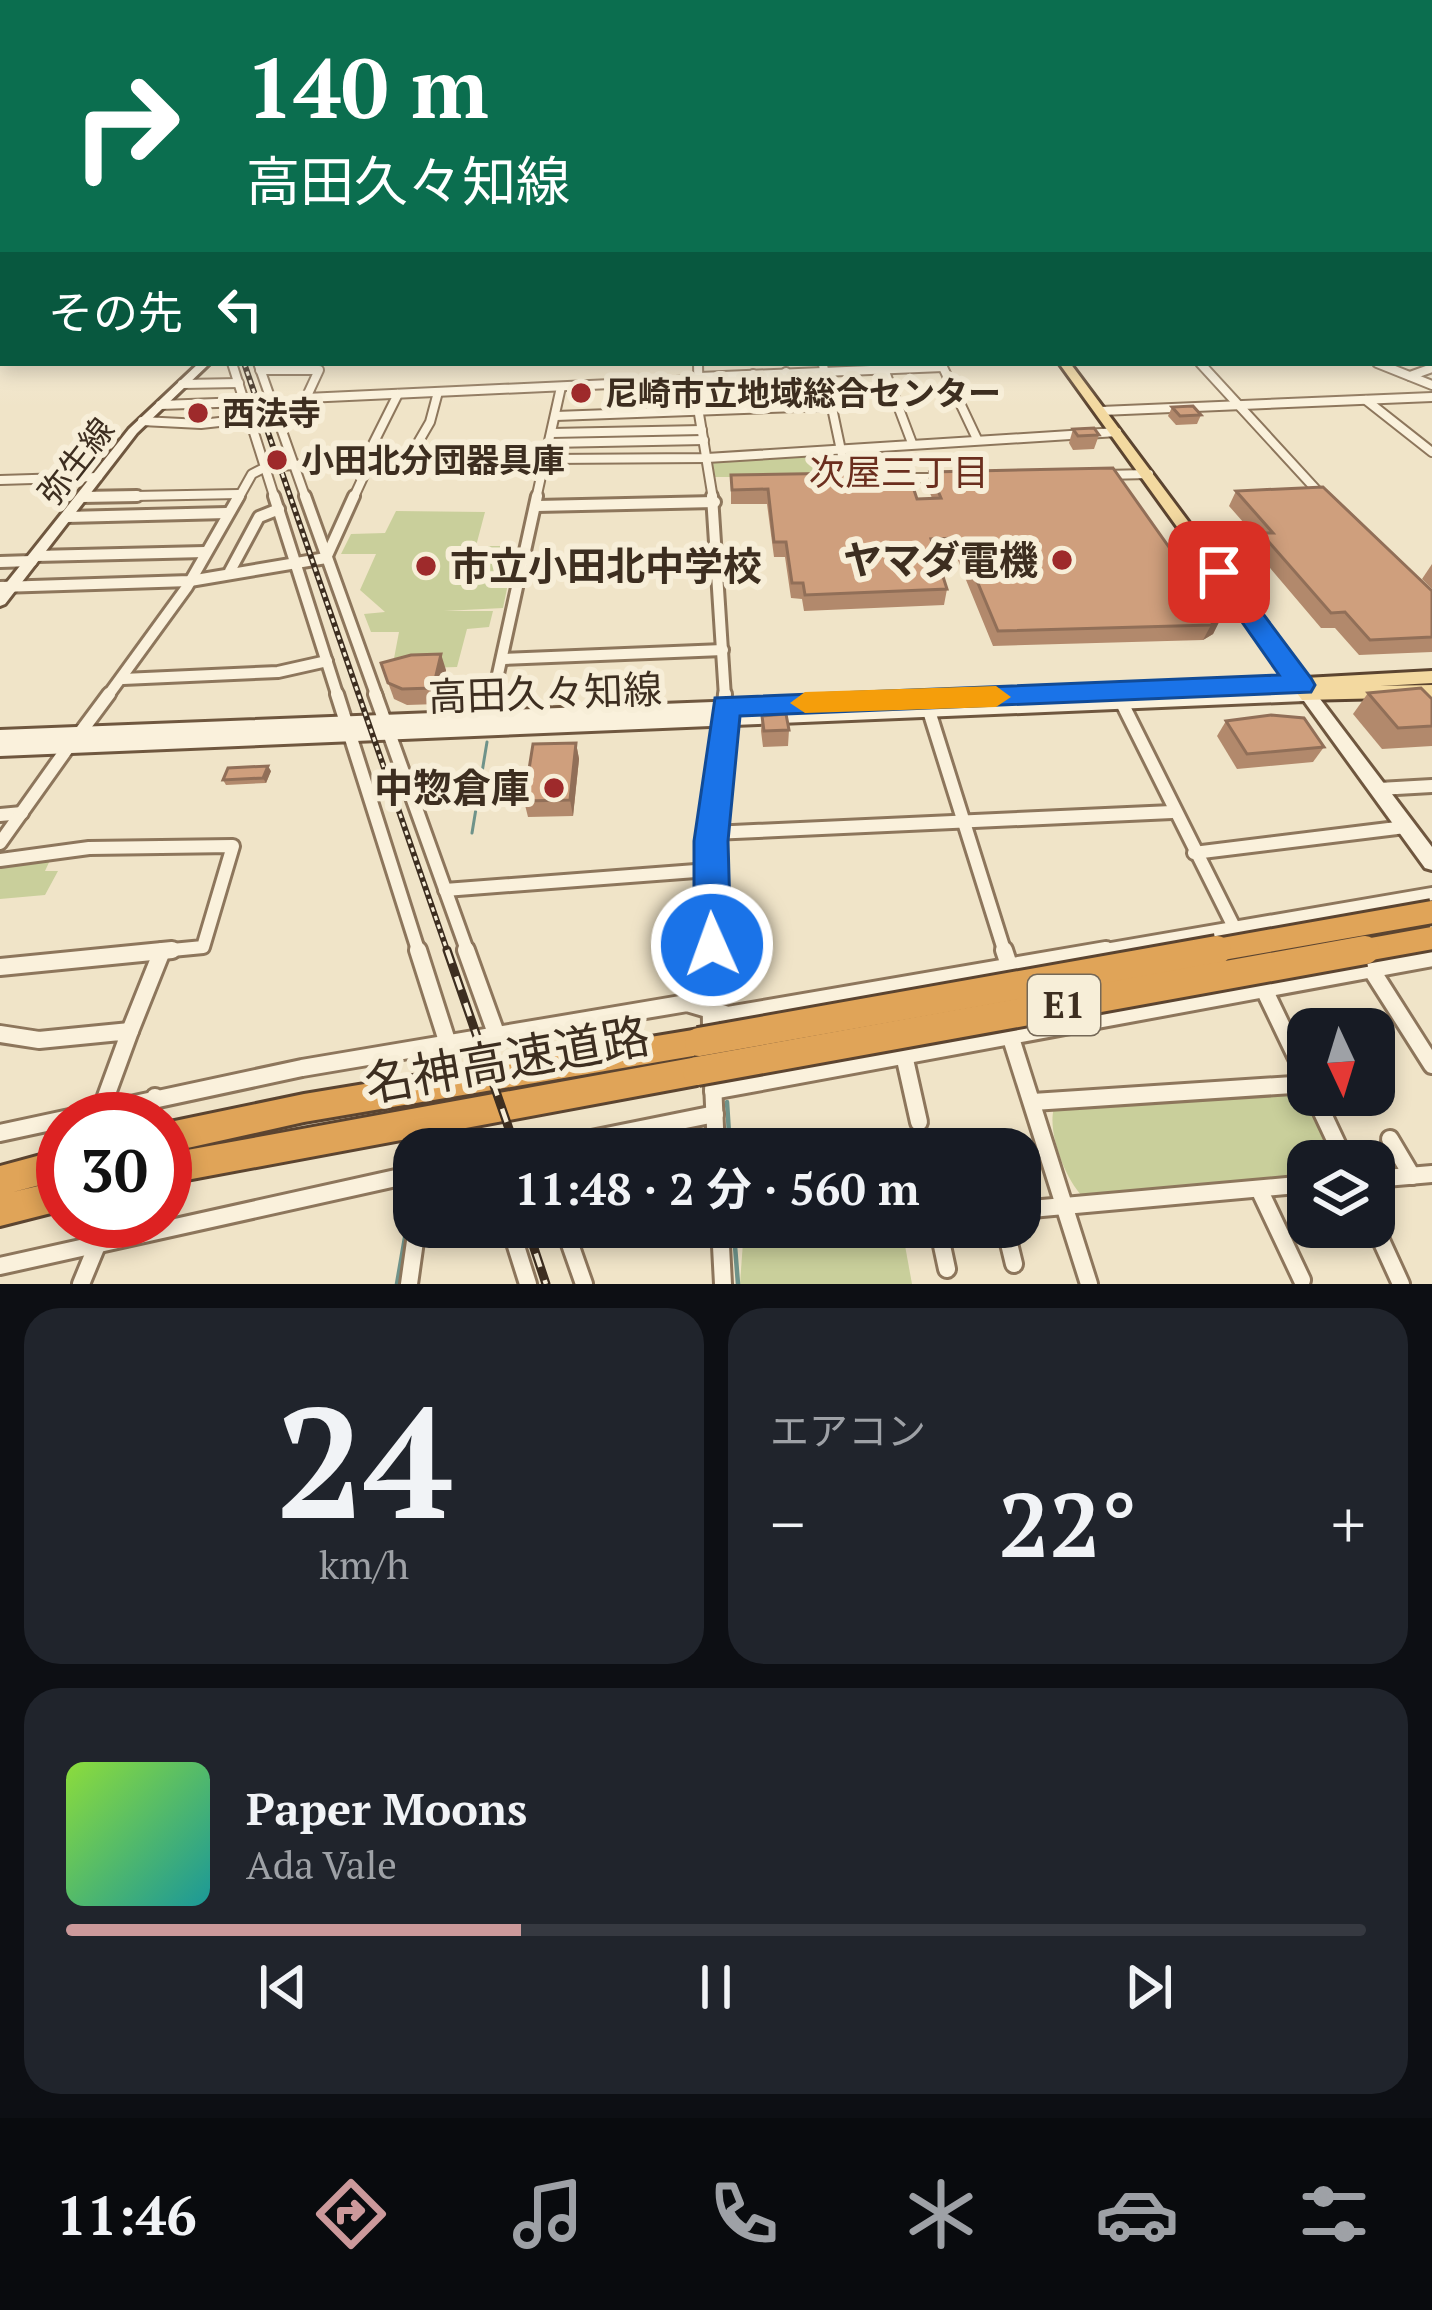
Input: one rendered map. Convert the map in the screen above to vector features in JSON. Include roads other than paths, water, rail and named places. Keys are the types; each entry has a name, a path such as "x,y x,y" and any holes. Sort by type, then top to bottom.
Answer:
{"highway":[{"name":"名神高速道路","path":"192,1163 707,1054 1432,912"},
{"name":"名神高速道路","path":"192,1132 304,1108 707,1054 1432,938"},
{"path":"0,1181 36,1171"},
{"path":"0,1211 36,1202"}],"main road":[{"name":"弥生線","path":"0,601 6,586 34,559 142,421 203,366"},
{"path":"1066,366 1432,862"},
{"path":"1304,690 1432,677"},
{"path":"1304,690 1432,691"},
{"name":"高田久々知線","path":"386,725 489,715 929,711 1304,690"},
{"name":"高田久々知線","path":"0,749 74,740 386,725 1304,690"},
{"name":"高田久々知線","path":"0,736 74,740"}],"street":[{"path":"233,366 448,1044 443,1073"},
{"path":"281,432 319,370 259,366 281,432 496,1036"},
{"path":"306,398 561,387 823,366 896,366"},
{"path":"823,366 847,479"},
{"path":"942,366 977,439"},
{"path":"1203,366 1334,508"},
{"path":"1385,366 1432,385"},
{"path":"1411,376 1432,368"},
{"path":"884,369 912,442"},
{"path":"786,372 799,407"},
{"path":"698,374 699,414 715,482 726,712 709,870 707,1054 715,1128"},
{"path":"698,395 758,391 753,374"},
{"path":"182,384 239,383"},
{"path":"489,715 561,387"},
{"path":"408,460 430,422 438,392"},
{"path":"326,559 398,394"},
{"path":"1101,411 1432,398"},
{"path":"1366,400 1428,446"},
{"path":"160,405 244,402"},
{"path":"556,416 831,406"},
{"path":"142,421 251,420 294,414"},
{"path":"0,843 190,581 252,474 266,467 368,460 707,458 1117,432"},
{"path":"550,438 703,435"},
{"path":"1088,475 1149,474"},
{"path":"0,480 98,477"},
{"path":"891,478 956,477"},
{"path":"826,479 869,479"},
{"path":"82,497 239,494"},
{"path":"537,506 715,502"},
{"path":"230,571 259,517 279,509"},
{"path":"67,517 227,513"},
{"path":"0,562 205,552"},
{"path":"6,586 190,581 326,559"},
{"path":"504,659 723,650"},
{"path":"123,679 278,672 327,661"},
{"path":"1122,703 1287,1038"},
{"path":"929,711 1030,1032"},
{"path":"1379,789 1432,786"},
{"path":"712,833 1172,812"},
{"path":"0,815 22,813"},
{"path":"1194,854 1407,827"},
{"path":"0,860 89,848 232,846 235,854 203,947 0,967"},
{"path":"445,890 709,870"},
{"path":"707,1054 728,1016 1432,894"},
{"path":"108,1092 162,951"},
{"path":"707,1054 904,1055 1432,958"},
{"path":"1371,969 1424,1041 1432,1065"},
{"path":"183,1092 687,1004 707,1054"},
{"path":"0,1034 39,1040 130,1030"},
{"path":"1010,1036 1088,1284"},
{"path":"904,1055 919,1122"},
{"path":"1033,1102 1287,1084"},
{"path":"646,1128 715,1114"},
{"path":"0,1133 36,1125"},
{"path":"1390,1138 1422,1175"},
{"path":"192,1215 393,1178"},
{"path":"1041,1208 1287,1186"},
{"path":"1259,1189 1302,1280"},
{"path":"0,1266 53,1248"},
{"path":"80,1284 96,1248"},
{"path":"409,1284 414,1248"},
{"path":"518,1248 529,1284"},
{"path":"571,1248 584,1284"},
{"path":"721,1248 723,1284"},
{"path":"942,1248 947,1269"},
{"path":"1010,1248 1014,1264"},
{"path":"1385,1248 1401,1284"}],"waterway":[{"path":"472,833 487,742"},
{"path":"727,1102 729,1128"},
{"path":"397,1284 403,1248"},
{"path":"735,1248 738,1284"}],"railway":[{"path":"245,366 448,953"},
{"path":"447,950 509,1128"},
{"path":"534,1248 546,1284"}],"place":[{"name":"尼崎市立地域総合センター","path":"581,393"},
{"name":"西法寺","path":"198,413"},
{"name":"小田北分団器具庫","path":"277,460"},
{"name":"ヤマダ電機","path":"1062,560"},
{"name":"市立小田北中学校","path":"426,566"},
{"name":"中惣倉庫","path":"554,788"}],"district":[{"name":"次屋三丁目","path":"899,472"}]}
